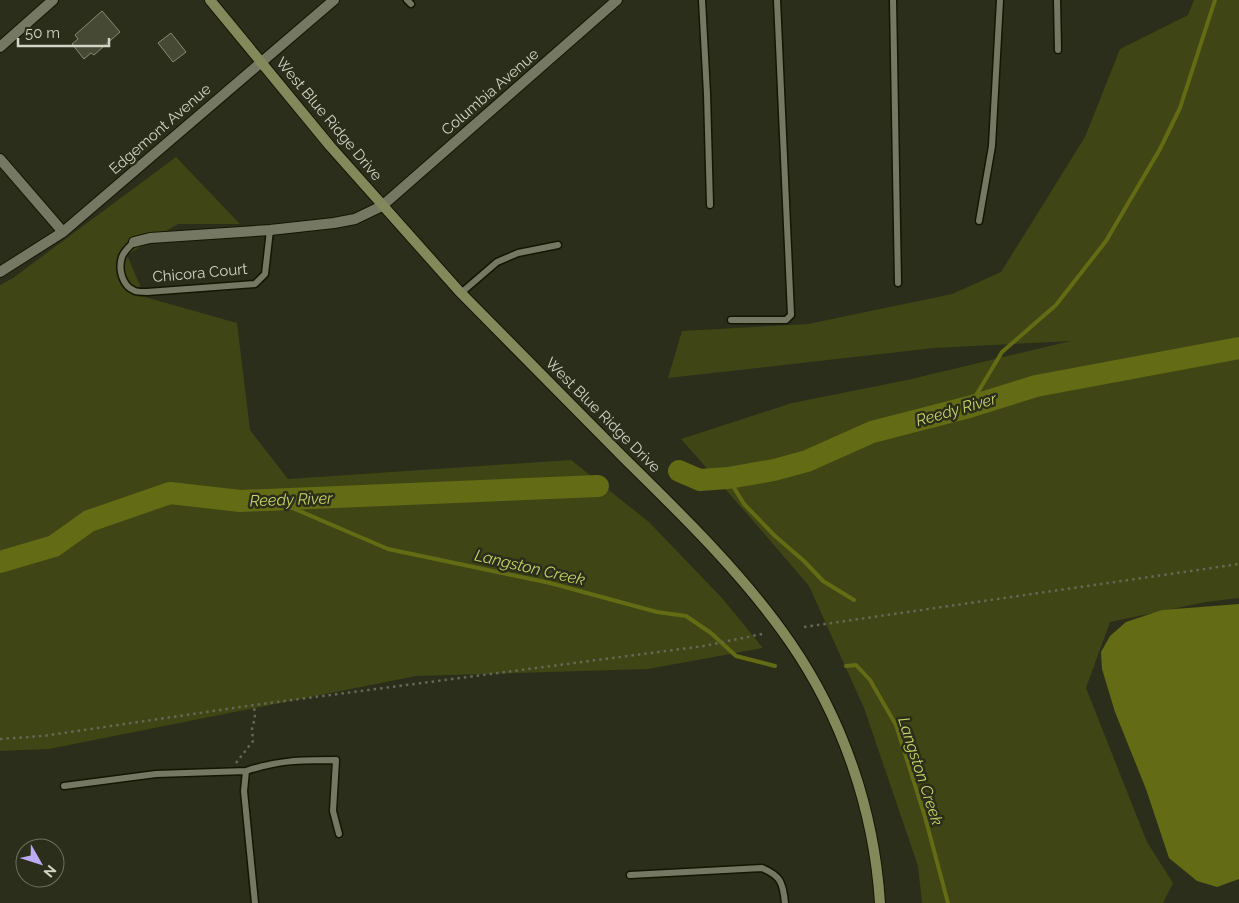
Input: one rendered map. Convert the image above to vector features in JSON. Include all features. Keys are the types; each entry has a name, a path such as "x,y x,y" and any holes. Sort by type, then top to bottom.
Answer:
{"main road":[{"name":"West Blue Ridge Drive","path":"210,0 330,146 461,293 677,510 765,607 790,642 824,700 854,769 872,838 880,903"}],"street":[{"path":"0,46 54,0"},
{"name":"Edgemont Avenue","path":"0,272 62,232 334,0"},
{"name":"Columbia Avenue","path":"382,206 617,0"},
{"path":"0,159 62,232"},
{"name":"Chicora Court","path":"134,242 150,238 270,230 355,219 382,206"}],"lane":[{"path":"702,0 710,204"},
{"path":"731,320 786,320 791,315 777,0"},
{"path":"892,0 898,283"},
{"path":"979,222 992,146 1000,0"},
{"path":"1057,0 1058,50"},
{"name":"Chicora Court","path":"134,242 122,257 121,270 124,281 135,291 147,292 255,284 265,274 270,230"},
{"path":"461,293 497,262 518,253 558,245"},
{"path":"64,786 156,774 246,771 270,763 291,760 336,760 333,811 339,834"},
{"path":"246,771 244,791 254,903"},
{"path":"630,875 762,868 775,873 784,889 785,903"}],"path":[{"path":"804,626 1239,564"},
{"path":"0,739 43,736 254,705 704,646 762,634"}],"shaded area":[{"path":"1194,0 1239,0 1239,598 1206,602 1110,622 1086,688 1147,842 1173,883 1163,903 922,903 918,866 864,708 809,586 681,439 792,403 907,380 1071,341 934,348 668,378 682,331 808,324 952,294 1001,272 1085,137 1120,49 1188,15"},
{"path":"176,157 240,224 178,224 127,255 145,297 237,323 250,430 288,479 571,460 649,522 722,598 763,648 648,669 416,676 49,749 0,751 0,285 13,278"},
{"path":"1239,604 1239,879 1217,887 1197,881 1169,858 1146,789 1115,712 1102,669 1101,652 1110,636 1126,622 1162,610"}],"building":[{"path":"102,11 120,32 94,55 91,53 84,59 72,44 78,39 75,35"},
{"path":"171,33 186,52 173,62 158,43"}],"waterway":[{"path":"969,407 1002,352 1056,305 1106,241 1160,149 1180,108 1215,0"},
{"name":"Reedy River","path":"679,471 700,480 728,478 774,470 807,461 872,432 969,407 1036,386 1239,348"},
{"path":"728,478 744,504 775,536 804,561 823,581 854,600"},
{"name":"Reedy River","path":"0,562 54,546 89,521 170,493 240,501 598,486"},
{"name":"Langston Creek","path":"274,500 388,549 550,583 657,612 686,616 711,633 736,656 775,666"},
{"name":"Langston Creek","path":"846,666 856,665 870,680 896,725 925,817 948,903"}]}
